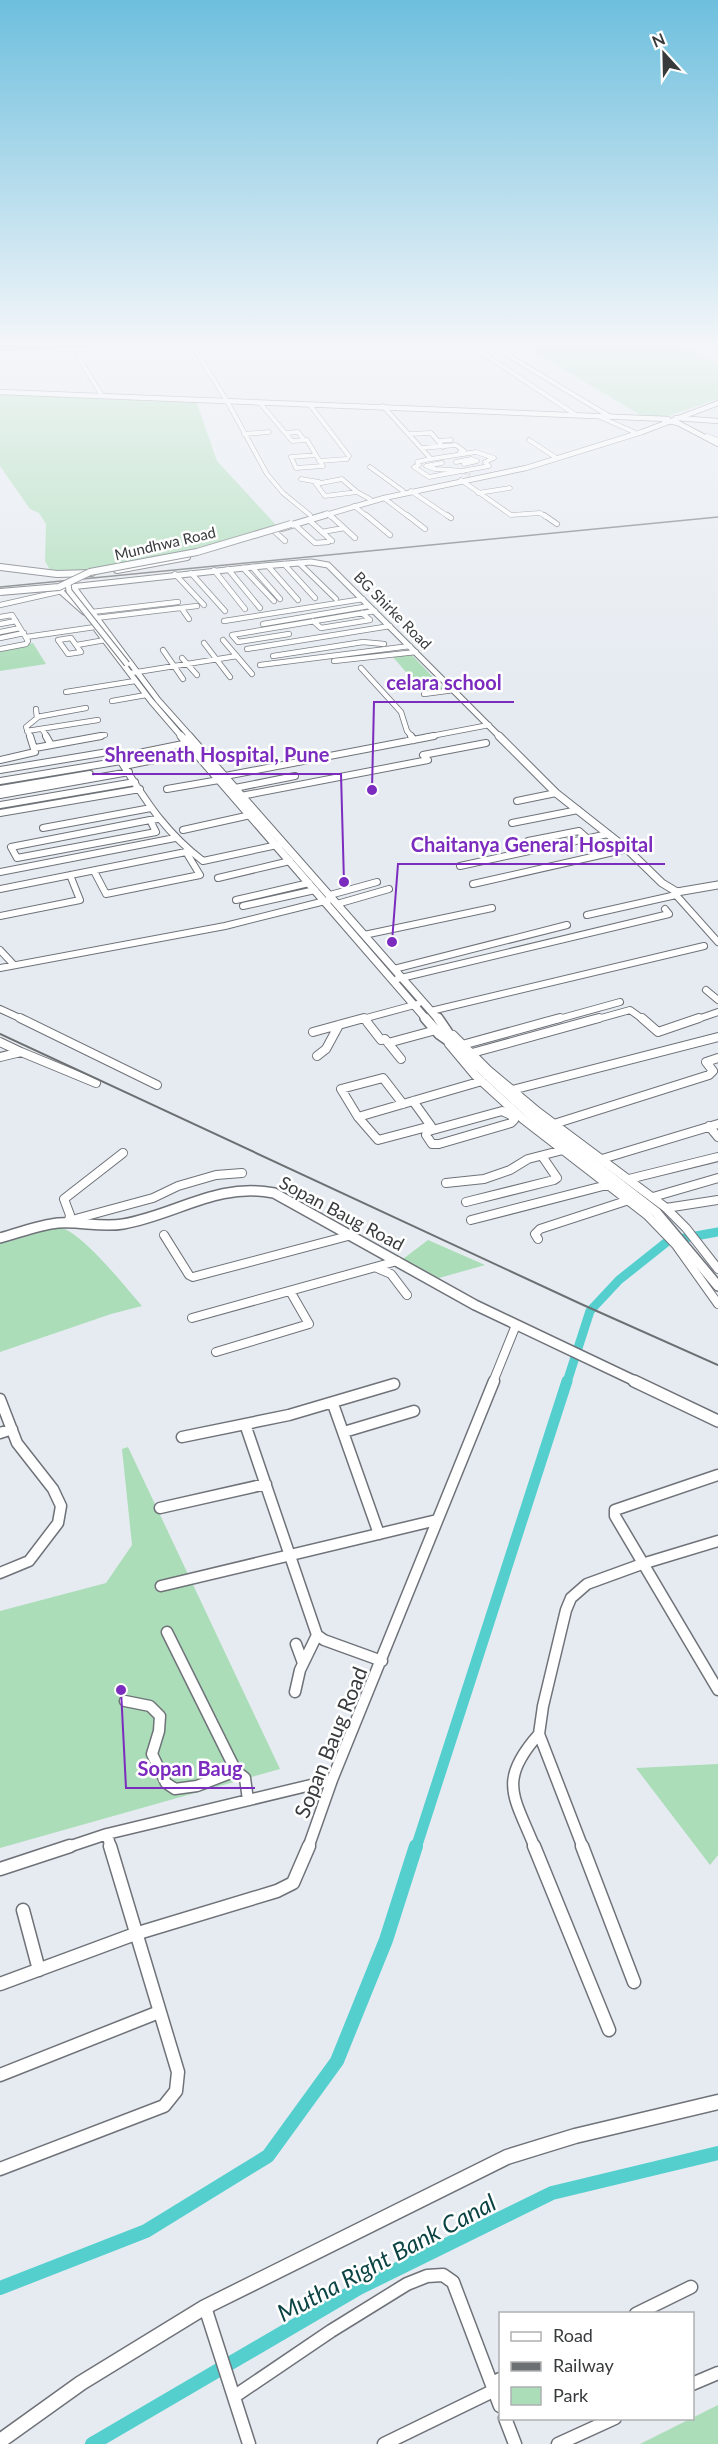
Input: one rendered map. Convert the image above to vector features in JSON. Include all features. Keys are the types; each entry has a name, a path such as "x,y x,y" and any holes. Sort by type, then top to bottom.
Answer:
{"main road":[{"name":"Mundhwa Road","path":"65,574 198,550 370,499 462,481 472,476 524,468 549,459"},
{"name":"Mundhwa Road","path":"0,567 65,574 115,570 172,560 273,531 308,518 411,491 524,468 552,459"},
{"path":"0,592 65,587 90,572 145,564 197,552 291,524"},
{"path":"0,592 62,584 86,572 181,555 291,524"}],"street":[{"path":"257,459 275,485 330,542 315,543 291,524"},
{"path":"292,459 296,468 322,466 319,461 338,459"},
{"path":"424,459 417,462 419,465 414,467 429,477 489,466 485,462 492,459"},
{"path":"450,459 473,469"},
{"path":"433,470 426,466 471,459"},
{"path":"464,464 477,461 471,459"},
{"path":"370,467 403,491"},
{"path":"421,472 454,467 464,471"},
{"path":"322,474 328,480"},
{"path":"301,479 319,482 344,480 357,492 370,499"},
{"path":"462,481 511,515 540,513 557,524"},
{"path":"319,482 316,485 325,496 357,492"},
{"path":"478,493 510,488"},
{"path":"411,491 451,518"},
{"path":"384,498 425,529"},
{"path":"354,506 390,535"},
{"path":"327,513 355,538"},
{"path":"322,532 344,528"},
{"path":"273,531 285,542"},
{"name":"BG Shirke Road","path":"0,592 284,564 319,562 328,565 555,793 627,849 676,894"},
{"path":"299,563 336,599"},
{"path":"284,564 315,598"},
{"path":"268,566 298,600"},
{"path":"252,567 280,599"},
{"path":"243,568 274,601"},
{"path":"228,569 260,608"},
{"path":"214,570 245,609"},
{"path":"191,573 225,611"},
{"path":"175,574 204,605"},
{"path":"0,605 65,587"},
{"path":"65,587 94,615 133,671 135,681 146,695 171,719 188,743 199,751"},
{"path":"65,587 94,627 133,671"},
{"path":"65,587 249,816 482,1081 514,1114 629,1200 663,1231 676,1245 718,1304"},
{"path":"224,621 363,600"},
{"path":"94,615 178,602"},
{"path":"94,615 197,606"},
{"path":"263,624 369,606"},
{"path":"182,609 189,619"},
{"path":"281,626 289,634 238,642 232,634 242,633 281,626 375,611"},
{"path":"313,621 321,628 370,620 362,613"},
{"path":"0,617 12,615 28,641 26,644 0,649"},
{"path":"0,624 16,621"},
{"path":"247,649 390,626"},
{"path":"0,632 23,633 94,627"},
{"path":"0,638 23,633"},
{"path":"71,638 76,645 81,652 68,654 58,640 71,638"},
{"path":"223,639 252,674"},
{"path":"76,645 105,640"},
{"path":"204,643 230,677"},
{"path":"273,656 354,643 379,645 408,643"},
{"path":"260,665 408,643"},
{"path":"163,650 183,679"},
{"path":"267,670 416,652"},
{"path":"133,671 237,656"},
{"path":"182,658 197,675"},
{"path":"361,668 401,712 406,731 414,740"},
{"path":"66,692 135,681"},
{"path":"424,694 454,690"},
{"path":"112,701 146,695"},
{"path":"35,748 26,727 37,717 86,708"},
{"path":"36,709 37,717"},
{"path":"27,731 98,720"},
{"path":"167,789 489,725"},
{"path":"42,729 51,745"},
{"path":"35,748 105,735"},
{"path":"0,795 124,765 188,743"},
{"path":"241,796 428,760 423,754 486,743"},
{"path":"0,760 32,754 35,748"},
{"path":"0,770 114,751 158,819 175,838 203,861"},
{"path":"0,789 199,751"},
{"path":"0,781 124,765"},
{"path":"235,789 295,776"},
{"path":"220,778 235,789 284,843 459,1045 531,1115 656,1212 718,1286"},
{"path":"0,805 135,782"},
{"path":"0,813 140,789"},
{"path":"517,801 555,793"},
{"path":"43,828 151,808"},
{"path":"512,823 578,810"},
{"path":"183,830 257,814"},
{"path":"150,820 156,832 17,858 11,847 150,820 158,819"},
{"path":"528,841 579,831 588,838"},
{"path":"460,866 608,834"},
{"path":"0,872 175,838"},
{"path":"513,840 523,852"},
{"path":"192,863 284,843"},
{"path":"473,884 627,849"},
{"path":"0,889 190,851"},
{"path":"0,889 186,852 200,875 106,894 94,871"},
{"path":"218,878 290,861"},
{"path":"0,916 80,900 70,875"},
{"path":"333,899 377,882"},
{"path":"236,900 309,883"},
{"path":"587,915 718,885"},
{"path":"0,968 225,926 333,899 389,889"},
{"path":"243,906 315,890"},
{"path":"676,894 718,942"},
{"path":"364,935 492,908"},
{"path":"393,980 669,914 665,909"},
{"path":"394,969 567,925"},
{"path":"431,1011 704,946"},
{"path":"0,951 14,965"},
{"path":"371,956 380,954"},
{"path":"706,990 718,1000"},
{"path":"355,1025 417,1007 424,1002"},
{"path":"459,1045 620,1002"},
{"path":"313,1032 417,1007"},
{"path":"0,1009 157,1085"},
{"path":"472,1053 630,1010 633,1010 658,1032 718,1012"},
{"path":"367,1022 381,1040 386,1039 401,1059"},
{"path":"317,1056 326,1049 339,1025"},
{"path":"388,1043 448,1031"},
{"path":"438,1032 472,1053 554,1124 666,1208 686,1228 718,1269"},
{"path":"512,1090 718,1037"},
{"path":"0,1042 96,1083"},
{"path":"0,1057 21,1052"},
{"path":"554,1124 709,1075 713,1071 706,1062 718,1058"},
{"path":"403,1104 383,1078 343,1087 342,1092 358,1117 378,1140 431,1126 413,1101"},
{"path":"358,1117 482,1081"},
{"path":"502,1111 514,1114 514,1120 511,1123 439,1144 432,1143 426,1135 429,1131 502,1111"},
{"path":"602,1159 718,1124"},
{"path":"709,1126 718,1137"},
{"path":"446,1184 484,1179 510,1170 528,1159 563,1150"},
{"path":"66,1222 70,1215 64,1198 123,1153"},
{"path":"466,1202 554,1180 557,1178 556,1174 542,1156"},
{"path":"629,1179 718,1157"},
{"path":"66,1222 153,1198 178,1185 216,1175 242,1173"},
{"path":"652,1197 718,1178"},
{"path":"471,1220 607,1185"},
{"name":"Sopan Baug Road","path":"0,1238 66,1222 105,1226 124,1224 235,1190 248,1188 274,1193 348,1236 516,1325 718,1421"},
{"path":"538,1239 535,1234 540,1229 629,1200"},
{"path":"666,1208 718,1200"},
{"path":"164,1235 189,1275 193,1277 348,1236"},
{"path":"192,1318 397,1261"},
{"path":"375,1268 390,1274 407,1295"},
{"path":"216,1352 309,1324 290,1291"},
{"name":"Sopan Baug Road","path":"0,1984 135,1935 277,1890 292,1883 299,1873 332,1780 516,1325"},
{"path":"182,1437 246,1427 333,1404 394,1384"},
{"path":"0,1399 23,1452 53,1489 61,1506 58,1522 29,1561 0,1573"},
{"path":"333,1404 379,1534"},
{"path":"344,1432 414,1411"},
{"path":"246,1427 317,1635 324,1640 382,1661"},
{"path":"0,1433 12,1429"},
{"path":"718,1475 615,1510 615,1516 642,1564 718,1690"},
{"path":"160,1508 266,1484"},
{"path":"161,1586 437,1520"},
{"path":"634,1982 539,1734 543,1706 566,1610 571,1598 587,1584 642,1564 718,1541"},
{"path":"167,1632 236,1771 245,1778 248,1800"},
{"path":"295,1692 303,1663 317,1635"},
{"path":"296,1644 303,1663"},
{"path":"125,1701 147,1703 157,1711 162,1727 152,1754 166,1783 175,1789 197,1786 236,1771"},
{"path":"539,1734 519,1756 512,1775 512,1791 609,2031"},
{"path":"0,1869 107,1834 332,1780"},
{"path":"0,2169 164,2106 175,2098 179,2085 178,2072 135,1935 107,1834"},
{"path":"23,1910 39,1970"},
{"path":"0,2075 159,2012"},
{"path":"0,2441 81,2383 205,2307 507,2157 575,2136 718,2102"},
{"path":"233,2390 407,2284 427,2276 443,2275 453,2282 496,2384 384,2444"},
{"path":"638,2312 691,2287"},
{"path":"205,2307 249,2444"},
{"path":"694,2384 718,2373"},
{"path":"506,2420 514,2444"},
{"path":"558,2444 611,2420"}],"green space":[{"path":"0,459 216,459 276,525 193,549 137,562 51,572 45,561 46,524 39,513 30,509 0,466"},
{"path":"33,643 46,664 0,671 0,650"},
{"path":"412,655 446,691 426,695 393,657"},
{"path":"58,1227 68,1230 90,1248 142,1306 111,1314 0,1352 0,1244"},
{"path":"428,1240 485,1265 439,1278 403,1259"},
{"path":"128,1447 280,1769 0,1848 0,1611 106,1583 132,1545 122,1449"},
{"path":"718,1764 718,1855 710,1865 636,1768"},
{"path":"718,2405 718,2444 640,2444 688,2420 694,2420 694,2417"}],"waterway":[{"path":"567,1382 590,1311 619,1280 668,1241 718,1232"},
{"path":"416,1848 567,1381"},
{"path":"0,2288 146,2231 268,2156 337,2061 386,1940 416,1846"},
{"name":"Mutha Right Bank Canal","path":"92,2444 359,2288 552,2193 718,2153"}],"tunnel":[{"path":"464,471 470,475"}],"railway":[{"path":"0,587 718,517"},
{"path":"0,1034 581,1304 718,1365"}],"place":[{"name":"celara school","path":"372,790"},
{"name":"Shreenath Hospital, Pune","path":"344,882"},
{"name":"Chaitanya General Hospital","path":"392,942"},
{"name":"Sopan Baug","path":"121,1690"}]}
